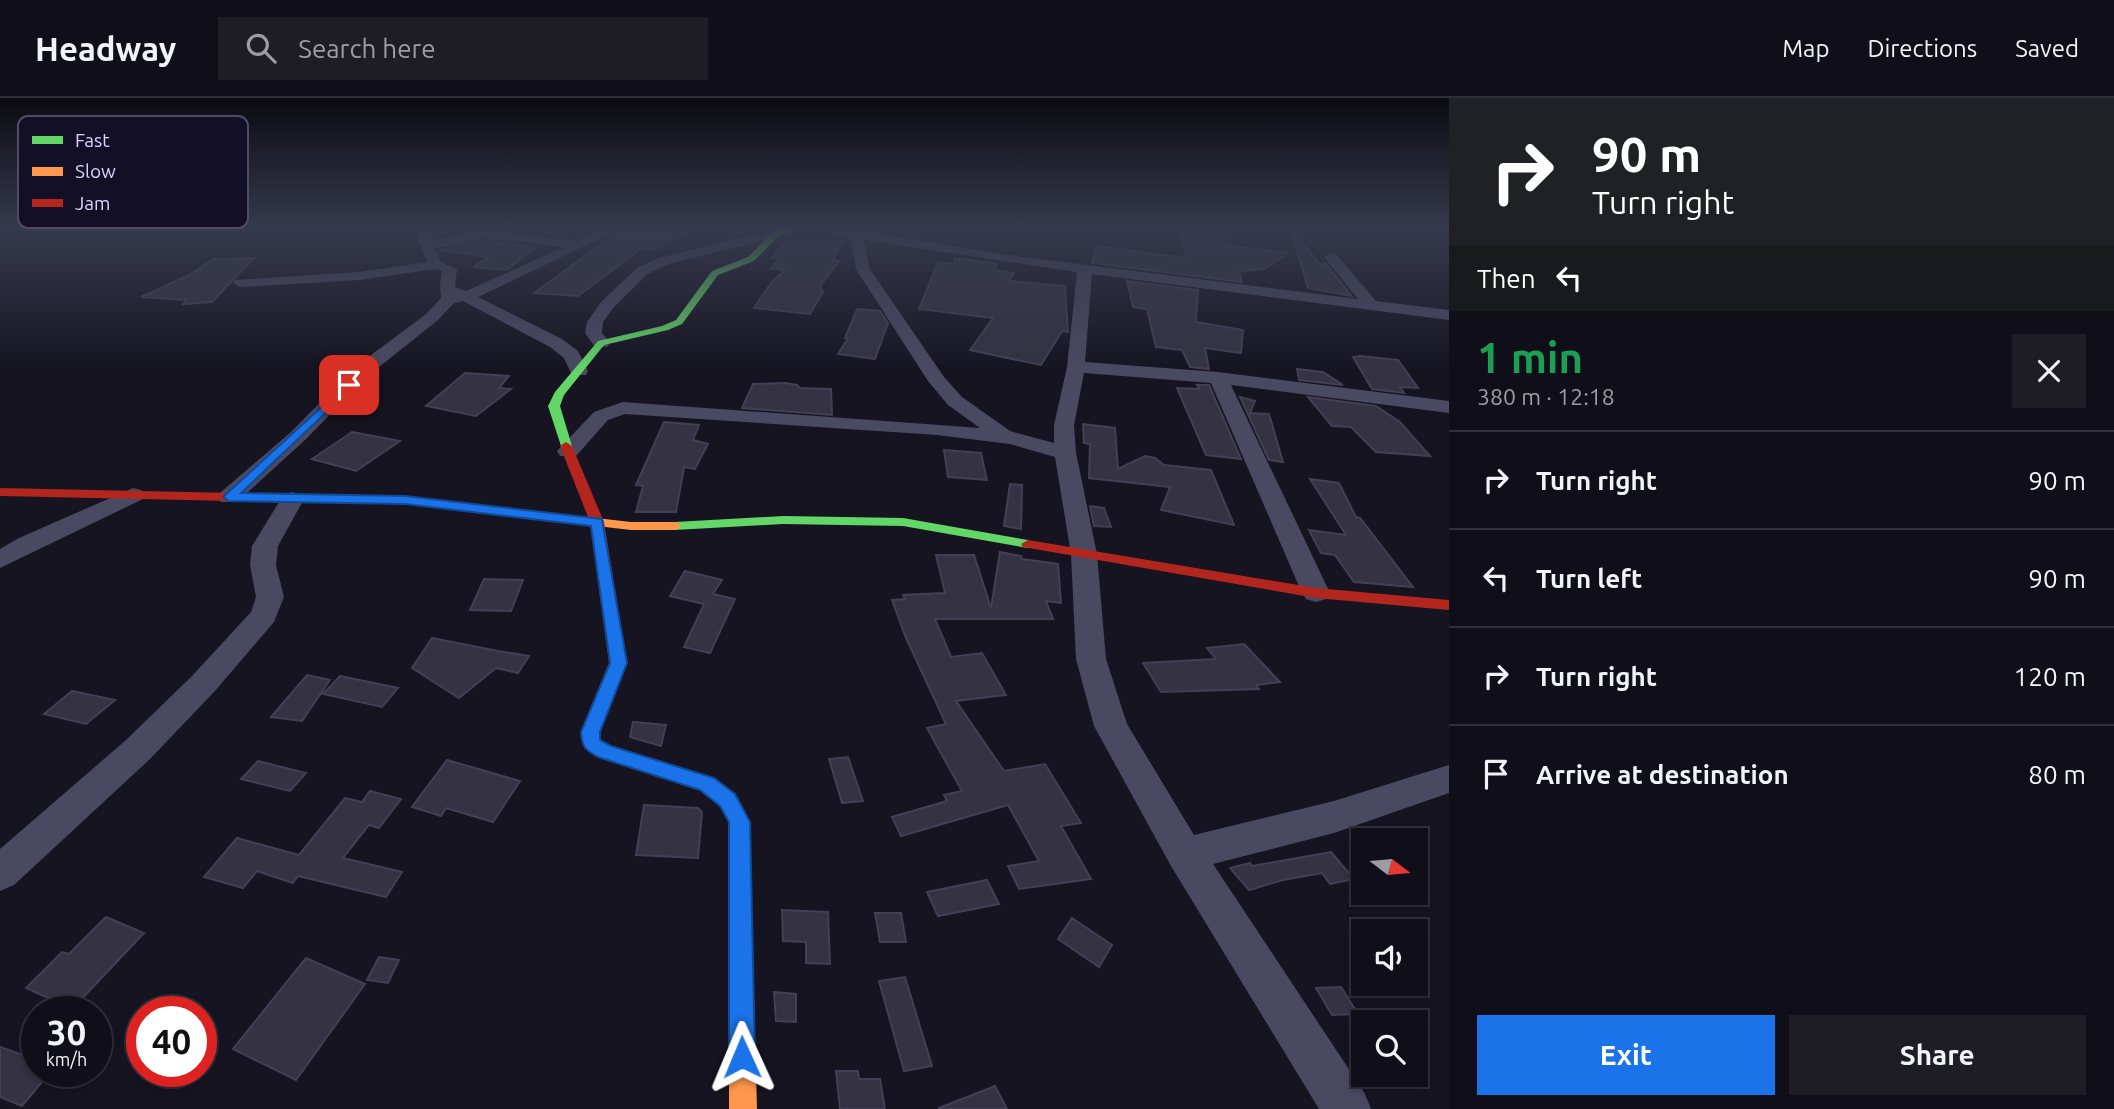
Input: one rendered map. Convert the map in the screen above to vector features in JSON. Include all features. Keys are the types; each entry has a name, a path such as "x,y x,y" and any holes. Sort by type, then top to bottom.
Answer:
{"street":[{"path":"240,284 368,275"},
{"path":"450,275 454,295"},
{"path":"229,497 298,436 362,371 432,317 454,295 513,275"},
{"path":"601,343 593,333 595,322 620,290 637,275"},
{"path":"713,275 679,322 665,328 601,343 559,394 554,406 568,451 597,522 618,663 590,732 591,744 604,752 707,784 728,800 739,822 743,1109"},
{"path":"867,275 937,381 955,401 975,417 1012,438"},
{"path":"1084,275 1076,368 1064,425 1065,453 1084,554 1091,659 1111,726 1185,854 1347,1109"},
{"path":"1142,275 1449,315"},
{"path":"1346,275 1371,304"},
{"path":"454,295 556,343 572,355 579,371"},
{"path":"1076,368 1218,378 1449,407"},
{"path":"1218,378 1316,593"},
{"path":"568,451 601,416 623,408 937,429 1012,438 1065,453"},
{"path":"0,492 405,500 631,526 723,525 783,520 903,522 1316,593 1449,605"},
{"path":"0,560 28,543 133,495"},
{"path":"0,873 61,821 152,735 264,615 270,597 263,565 265,546 292,499"},
{"path":"1185,854 1334,817 1449,779"}],"building":[{"path":"189,275 238,275 212,302 183,304 186,300 141,297"},
{"path":"558,275 606,275 578,296 534,293"},
{"path":"779,275 828,275 820,286 823,292 810,314 754,308"},
{"path":"933,275 1013,275 1009,281 1065,286 1068,332 1062,331 1041,365 970,350 993,318 919,309"},
{"path":"1188,275 1240,275 1242,282"},
{"path":"1304,275 1335,275 1352,296 1308,288"},
{"path":"1127,281 1198,290 1196,322 1243,330 1241,353 1205,348 1209,369 1190,367 1182,350 1156,347 1147,309 1133,307"},
{"path":"857,309 880,311 888,323 875,359 838,354 848,338 845,338"},
{"path":"1353,357 1398,360 1418,388 1400,387 1404,393 1372,389"},
{"path":"1297,369 1323,372 1343,385 1299,380"},
{"path":"465,373 509,376 499,388 511,389 476,416 426,406"},
{"path":"785,383 800,388 831,389 832,415 742,408 753,384"},
{"path":"1197,385 1209,385 1241,459 1206,455 1177,388 1200,389"},
{"path":"1240,397 1255,401 1250,413 1269,414 1283,462 1269,460"},
{"path":"1308,397 1376,406 1400,422 1430,456 1376,452 1351,427 1332,426"},
{"path":"664,422 699,425 693,440 708,444 695,469 684,467 676,512 636,512 643,486 636,485"},
{"path":"1083,424 1115,428 1118,469 1145,456 1155,458 1164,465 1211,470 1234,525 1161,510 1170,487 1089,478 1090,444 1084,443"},
{"path":"352,432 400,441 356,471 312,459"},
{"path":"944,450 981,453 987,480 948,477"},
{"path":"1310,479 1339,483 1356,517 1360,518 1413,587 1354,582 1335,555 1321,553 1309,530 1346,535"},
{"path":"1010,484 1022,485 1021,529 1004,526"},
{"path":"1090,506 1104,508 1111,527 1094,526"},
{"path":"1000,552 1021,556 1022,559 1058,564 1061,603 1046,601 1053,619 935,619 951,657 982,653 1006,695 956,701 1004,771 1045,764 1081,823 1061,826 1091,879 1019,889 1008,866 1039,861 1008,805 901,836 892,817 947,801 944,795 962,791 927,728 946,724 906,638 892,600 905,599 903,595 945,593 936,555 974,555 991,608"},
{"path":"685,571 722,580 713,594 735,599 710,653 684,647 704,604 670,596"},
{"path":"484,579 523,580 511,611 470,610"},
{"path":"432,638 529,656 518,673 496,668 459,698 412,668"},
{"path":"1244,644 1280,682 1256,685 1259,689 1161,692 1143,663 1216,659 1207,648"},
{"path":"307,675 330,680 302,721 271,717"},
{"path":"340,676 398,688 382,707 323,694"},
{"path":"72,691 115,700 86,724 44,714"},
{"path":"633,722 666,725 661,746 630,737"},
{"path":"848,757 863,801 842,803 829,759"},
{"path":"447,760 520,781 493,822 446,808 441,816 412,807"},
{"path":"258,761 306,773 290,791 241,779"},
{"path":"370,791 401,799 379,828 369,825 343,858 402,872 386,897 298,876 293,883 257,871 243,888 204,877 237,838 299,855 345,798 362,802"},
{"path":"644,805 698,808 702,812 698,858 636,855"},
{"path":"1331,852 1351,875 1351,880 1330,884 1322,873 1249,890 1230,868 1250,863 1252,866"},
{"path":"987,880 999,904 938,916 927,892"},
{"path":"782,910 828,912 830,964 806,963 806,942 783,941"},
{"path":"875,913 901,913 906,942 880,942"},
{"path":"106,917 144,933 84,996 44,996 26,988 62,952 69,954"},
{"path":"1072,918 1112,945 1099,967 1058,939"},
{"path":"379,957 399,960 388,983 367,980"},
{"path":"306,958 365,984 296,1080 233,1049"},
{"path":"905,977 932,1066 904,1071 879,981"},
{"path":"1341,987 1355,1010 1351,1010 1351,1014 1332,1015 1316,988"},
{"path":"774,992 796,994 796,1022 776,1021"},
{"path":"0,1047 21,1054 21,1087 38,1087 22,1106 0,1097"},
{"path":"836,1071 858,1071 859,1079 880,1079 885,1109 840,1109"},
{"path":"995,1086 1007,1109 939,1109 939,1108"}],"traffic: fast":[{"path":"566,446 554,406 559,394 601,343 665,328 679,322 713,275"},
{"path":"675,526 783,520 903,522 1028,544"}],"traffic: slow":[{"path":"280,498 405,500 631,526 675,526"},
{"path":"602,750 707,784 728,800 739,822 743,1109"}],"traffic: jam":[{"path":"566,446 597,522 618,663 590,732 591,744 602,750"},
{"path":"0,492 280,498"},
{"path":"1028,544 1316,593 1449,605"}],"route":[{"path":"349,385 298,436 229,497 405,500 597,522 618,663 590,732 591,744 604,752 707,784 728,800 739,822 742,1057"}]}
